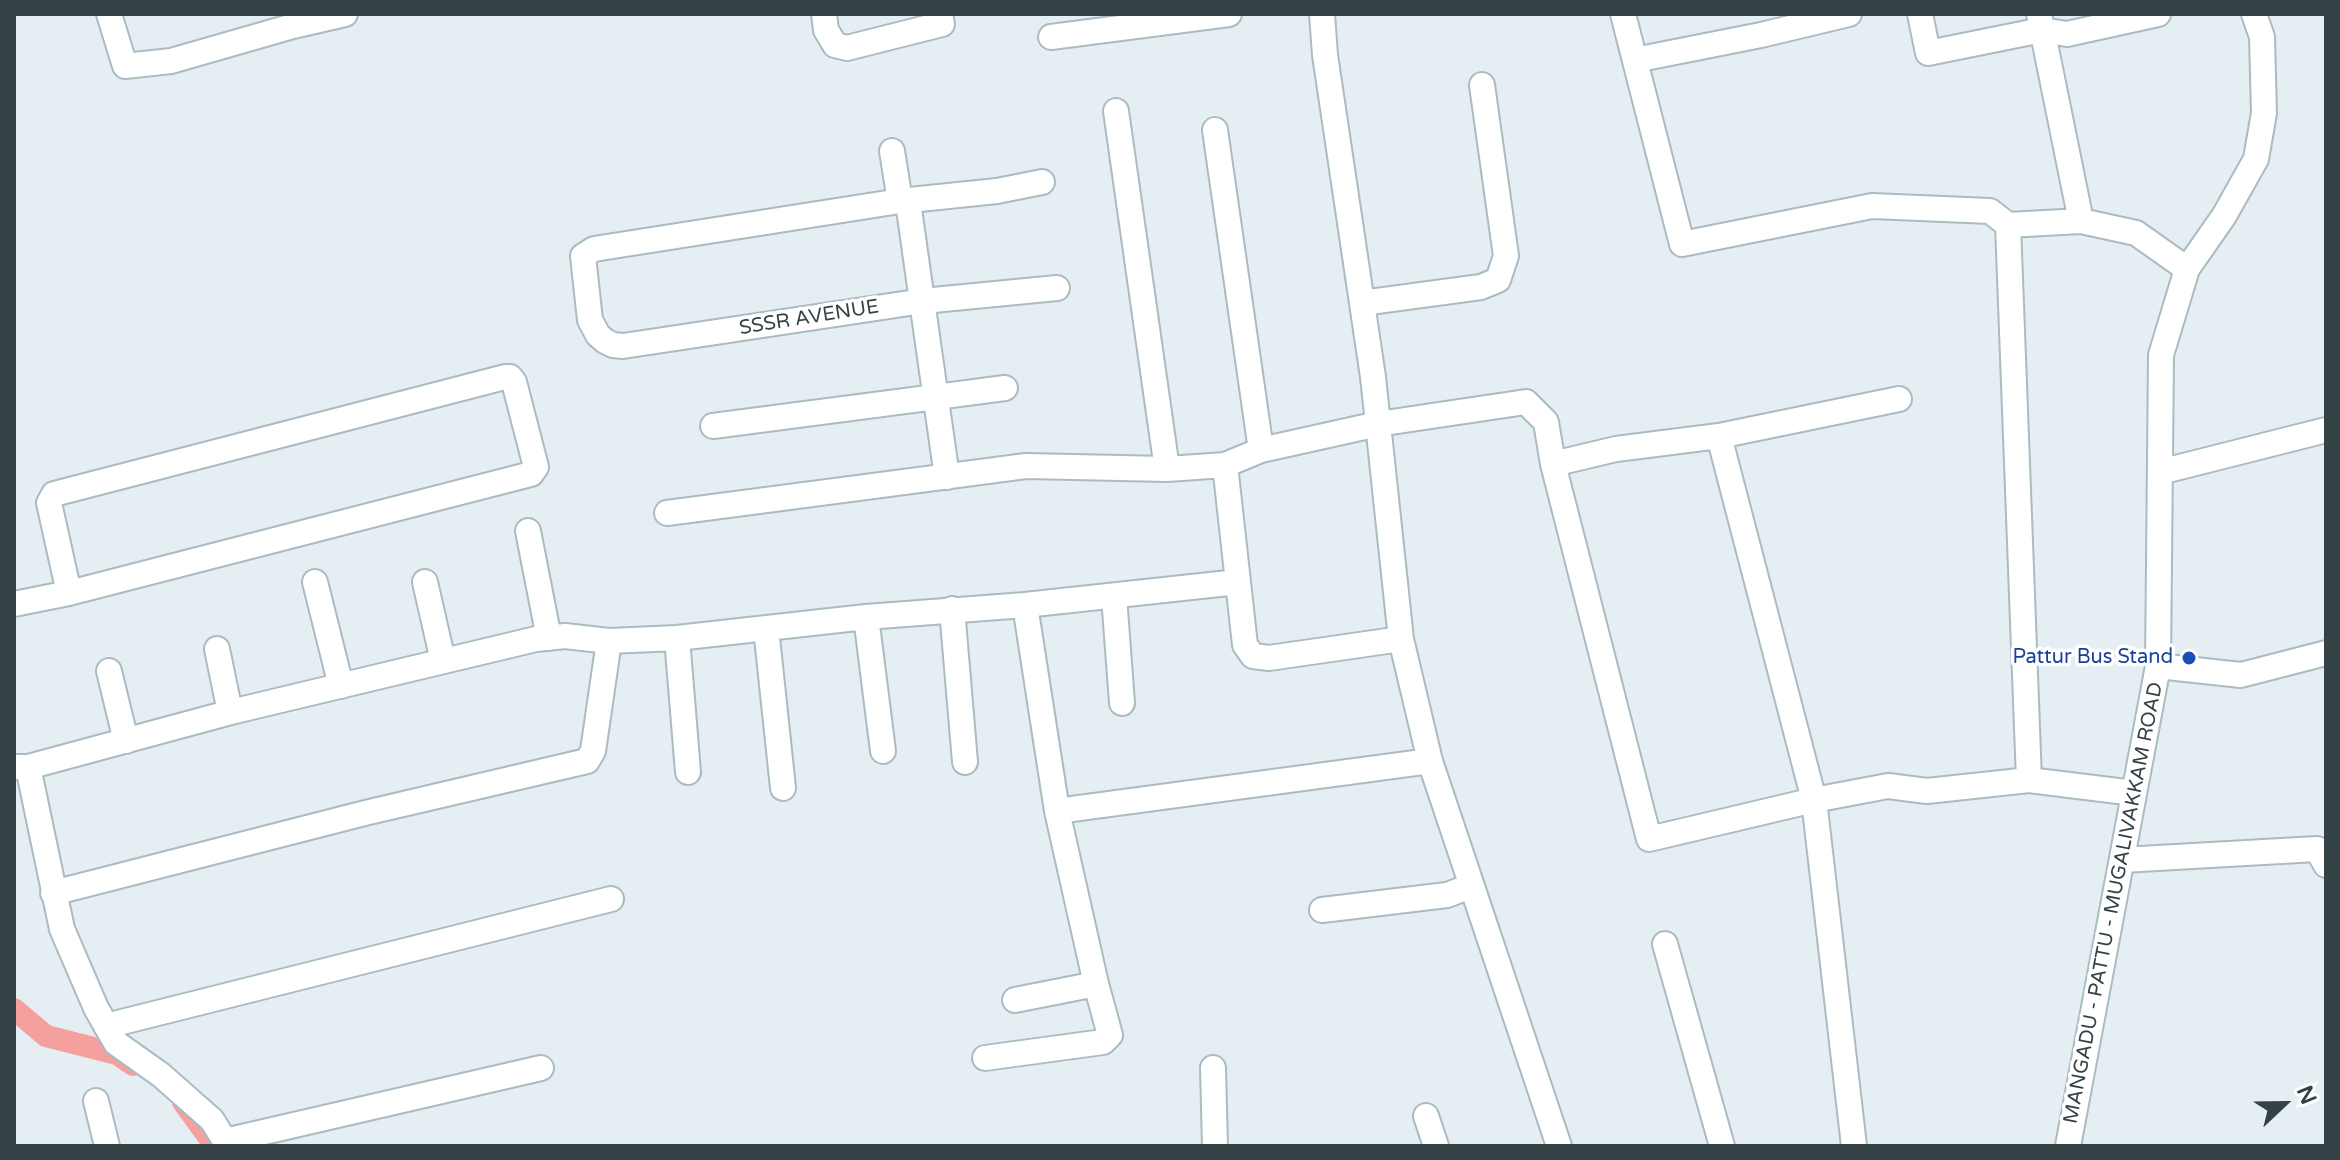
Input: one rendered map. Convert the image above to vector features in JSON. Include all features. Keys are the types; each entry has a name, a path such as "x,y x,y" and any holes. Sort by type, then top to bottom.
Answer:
{"street":[{"path":"109,14 125,66 171,61 345,14"},
{"path":"824,14 826,30 835,45 847,48 942,24 940,14"},
{"path":"1051,37 1229,14"},
{"path":"1322,14 1325,55 1378,424 1401,639 1430,761 1559,1146"},
{"path":"1623,14 1682,244 1872,206 1990,211 2008,225 2081,221 2136,233 2187,269"},
{"path":"1635,60 1849,14"},
{"path":"1920,14 1928,53 2041,22 2067,34 2158,14"},
{"name":"MANGADU - PATTU - MUGALIVAKKAM ROAD","path":"2068,1146 2158,666 2161,355 2187,269 2224,216 2256,159 2264,113 2262,37 2254,14"},
{"path":"2041,22 2081,221"},
{"path":"1362,303 1481,287 1498,280 1506,256 1482,85"},
{"path":"1116,111 1167,469"},
{"path":"1215,130 1261,450"},
{"path":"892,151 900,201"},
{"path":"900,201 997,191 1042,182"},
{"path":"900,201 908,202 947,477"},
{"name":"SSSR AVENUE","path":"900,201 683,237 602,247 583,256 590,320 605,341 623,346 923,301 1057,288"},
{"path":"2008,225 2029,780"},
{"path":"14,604 69,593 531,474 536,467 514,382 505,377 54,494 49,503 69,593"},
{"path":"713,426 1005,388"},
{"path":"1553,464 1616,449 1719,436 1899,399"},
{"path":"667,513 1026,466 1167,469 1225,465 1261,450 1378,424 1526,402 1546,422 1553,464 1649,839 1888,786 1927,791 2029,780 2134,793"},
{"path":"2160,472 2326,430"},
{"path":"1719,436 1814,800 1854,1146"},
{"path":"1225,465 1245,645 1253,656 1269,658 1401,639"},
{"path":"528,531 549,638"},
{"path":"315,582 341,686"},
{"path":"425,582 443,661"},
{"path":"541,1068 227,1144 212,1120 161,1075 116,1043 106,1026 62,929 21,767 230,712 549,638 565,636 609,641 677,638 1238,582"},
{"path":"1114,596 1122,703"},
{"path":"985,1058 1103,1042 1110,1035 1057,811 1025,605"},
{"path":"952,609 965,762"},
{"path":"866,617 883,751"},
{"path":"766,628 783,788"},
{"path":"677,638 688,772"},
{"path":"53,893 365,813 587,761 593,751 609,641"},
{"path":"217,649 230,712"},
{"path":"2158,666 2241,675 2326,653"},
{"path":"109,671 126,741"},
{"path":"1057,811 1430,761"},
{"path":"2122,860 2317,849 2326,865"},
{"path":"1322,910 1447,895 1471,886"},
{"path":"106,1026 611,899"},
{"path":"1665,944 1722,1146"},
{"path":"1015,1000 1096,984"},
{"path":"1213,1068 1215,1146"},
{"path":"96,1101 107,1146"},
{"path":"1426,1116 1436,1146"}],"waterway":[{"path":"14,1009 46,1036 117,1054 133,1065"},
{"path":"183,1102 215,1146"}],"place":[{"name":"Pattur Bus Stand","path":"2189,658"}]}
